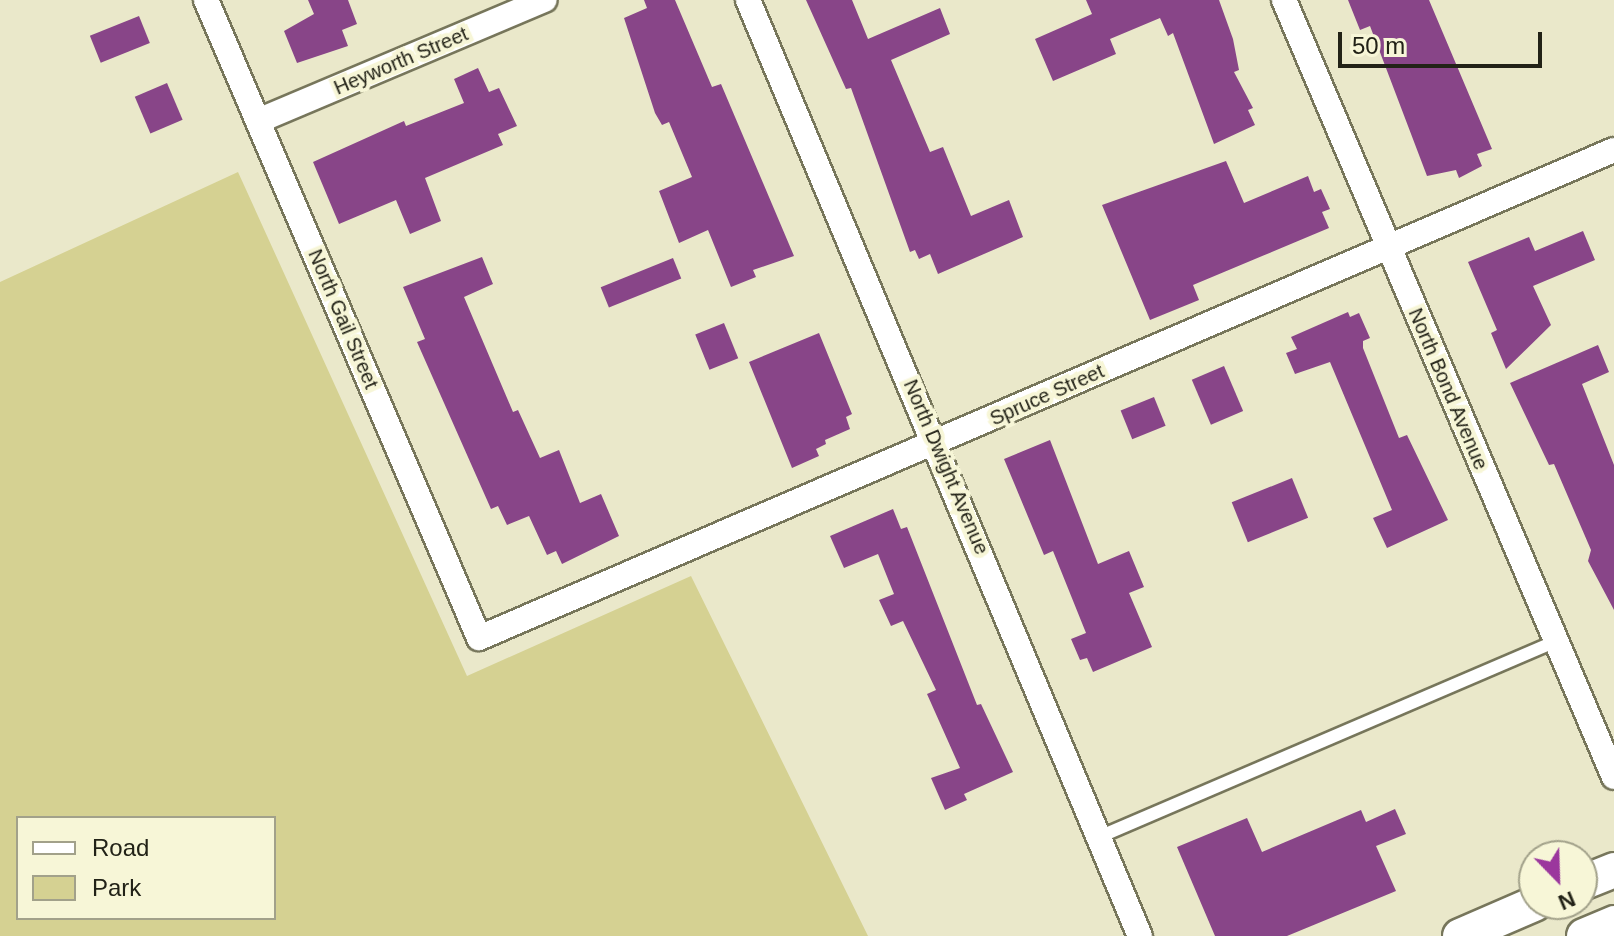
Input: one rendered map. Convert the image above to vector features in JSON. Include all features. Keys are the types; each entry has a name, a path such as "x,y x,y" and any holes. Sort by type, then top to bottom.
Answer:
{"main road":[{"path":"1460,936 1518,911"},
{"path":"1584,936 1614,923"}],"street":[{"name":"North Gail Street","path":"206,0 479,638"},
{"name":"Heyworth Street","path":"258,121 544,0"},
{"name":"North Dwight Avenue","path":"748,0 937,444 1140,936"},
{"name":"North Bond Avenue","path":"1284,0 1614,777"},
{"name":"Spruce Street","path":"479,638 937,444 1387,244 1614,150"}],"lane":[{"path":"1099,837 1555,642"}],"green space":[{"path":"238,172 467,676 691,576 868,936 0,936 0,282"}],"building":[{"path":"308,0 348,0 357,24 342,30 348,46 297,63 284,31 314,14"},
{"path":"644,0 675,0 712,87 721,84 794,256 753,270 756,277 731,287 708,230 679,243 659,191 692,177 669,122 662,125 655,113 624,18 647,8"},
{"path":"806,0 852,0 868,39 940,8 950,34 891,60 930,152 943,147 971,216 1009,200 1023,237 938,274 930,254 919,259 915,250 910,252 851,88 846,89"},
{"path":"1086,0 1219,0 1233,39 1239,70 1234,72 1253,108 1248,110 1255,125 1214,144 1173,33 1168,36 1160,18 1110,39 1116,54 1053,81 1035,39 1092,14"},
{"path":"1348,0 1429,0 1492,149 1477,154 1482,166 1459,178 1456,170 1427,176 1370,26 1360,30"},
{"path":"139,16 150,43 101,63 90,36"},
{"path":"478,68 489,92 499,88 517,126 498,134 503,145 425,178 441,221 410,234 396,200 339,224 313,162 404,121 406,126 464,103 454,79"},
{"path":"167,83 183,120 150,133 135,97"},
{"path":"1226,161 1244,203 1308,176 1314,192 1321,189 1330,209 1322,212 1329,228 1193,285 1199,300 1150,320 1102,205"},
{"path":"1583,231 1595,260 1533,286 1551,325 1506,369 1491,333 1497,330 1468,262 1529,237 1535,251"},
{"path":"482,257 493,284 464,297 513,412 518,410 540,458 559,450 580,503 601,494 619,536 562,564 556,551 547,555 529,516 507,525 498,506 491,509 417,342 425,339 403,287"},
{"path":"673,258 681,278 609,308 601,287"},
{"path":"1348,312 1350,317 1359,313 1370,338 1363,341 1363,348 1399,438 1407,435 1448,520 1387,548 1373,518 1392,510 1330,362 1295,374 1286,353 1297,349 1291,337"},
{"path":"724,323 738,358 709,370 695,335"},
{"path":"819,333 852,414 846,417 850,429 825,440 826,444 816,449 819,456 792,468 749,362"},
{"path":"1598,345 1609,372 1582,384 1614,465 1614,610 1588,561 1591,550 1554,464 1549,465 1510,383"},
{"path":"1224,366 1243,411 1211,425 1192,380"},
{"path":"1154,397 1166,426 1132,439 1121,410"},
{"path":"1050,440 1098,564 1129,551 1144,587 1129,593 1152,647 1093,672 1087,658 1080,660 1071,639 1086,633 1053,551 1044,555 1004,459"},
{"path":"1292,478 1308,518 1248,542 1232,502"},
{"path":"893,509 901,529 907,527 977,705 981,704 1013,772 964,794 967,800 945,810 931,778 960,768 927,694 936,690 903,621 891,626 879,600 894,594 878,554 844,568 830,536"},
{"path":"1395,809 1406,834 1376,846 1396,891 1287,936 1215,936 1177,847 1247,818 1262,852 1361,810 1366,822"}]}
